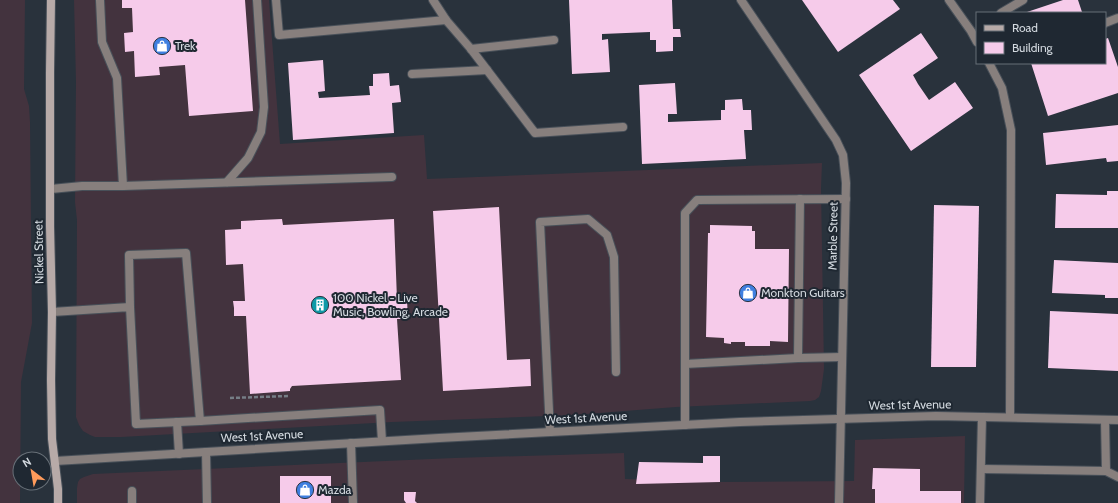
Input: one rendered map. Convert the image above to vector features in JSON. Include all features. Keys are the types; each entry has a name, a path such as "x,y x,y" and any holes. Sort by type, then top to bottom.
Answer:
{"street":[{"name":"Nickel Street","path":"51,0 51,380 52,439 58,489 58,503"},
{"path":"100,0 102,42 117,78 123,186"},
{"path":"227,182 248,158 261,132 264,107 257,0"},
{"path":"276,0 279,35 446,20"},
{"path":"433,0 446,20 487,70 535,133 623,128"},
{"name":"Marble Street","path":"741,0 836,140 843,155 846,199 839,503"},
{"path":"949,0 974,30"},
{"path":"1003,12 1023,0"},
{"path":"1106,23 1118,18"},
{"path":"471,50 554,40"},
{"path":"989,64 1002,88 1011,130 1010,417"},
{"path":"412,74 487,70"},
{"path":"51,189 82,186 392,177"},
{"path":"798,358 800,199"},
{"path":"685,425 686,213 696,200 846,199"},
{"path":"550,432 540,222 588,219 607,235 614,257 616,372"},
{"path":"200,421 186,253 129,255 136,424 200,421 380,410 382,441"},
{"path":"52,312 130,307"},
{"path":"685,364 842,357"},
{"name":"West 1st Avenue","path":"55,461 550,432 840,419 936,416 1118,420"},
{"path":"980,503 982,417"},
{"path":"1105,420 1106,471"},
{"path":"177,422 179,454"},
{"path":"351,443 353,503"},
{"path":"206,452 207,503"},
{"path":"981,469 1106,471 1118,477"},
{"path":"132,491 132,503"}],"path":[{"path":"230,398 289,396"}],"shaded area":[{"path":"0,0 25,0 24,89 29,106 30,122 32,323 21,382 20,451 12,451 12,491 20,491 20,503 0,503"},
{"path":"74,0 269,0 280,144 424,135 427,179 822,163 821,188 824,369 819,397 810,401 676,407 573,415 392,422 121,437 95,437 90,435 83,431 76,417 77,220 75,202 76,82"},
{"path":"965,436 964,503 77,503 78,482 80,479 93,474 454,458 624,453 625,479 720,482 854,481 855,440"}],"building":[{"path":"122,0 245,0 253,111 189,116 185,65 159,67 160,75 135,77 134,51 125,52 124,33 133,32 132,8 122,8"},
{"path":"569,0 672,0 673,29 680,29 681,37 673,37 673,51 656,52 656,40 650,40 650,32 602,34 602,40 608,39 610,72 572,74"},
{"path":"802,0 893,0 900,9 838,52"},
{"path":"1063,0 1078,0 1082,12 1027,12"},
{"path":"921,33 938,58 913,75 929,100 955,82 973,108 911,151 859,75"},
{"path":"1108,38 1118,67 1118,93 1048,116 1031,64 1106,64 1106,39"},
{"path":"323,60 325,91 318,92 319,98 370,95 369,86 373,86 373,74 389,73 390,86 399,85 401,102 392,103 394,133 293,140 288,63"},
{"path":"675,83 677,114 668,114 668,122 721,120 721,110 725,110 725,100 742,99 743,110 751,110 752,130 744,130 746,159 642,164 639,85"},
{"path":"1118,125 1118,161 1107,162 1106,158 1046,165 1043,133"},
{"path":"1107,191 1118,191 1118,228 1055,228 1056,194 1107,195"},
{"path":"934,205 979,206 976,367 931,367"},
{"path":"499,207 507,360 530,359 531,386 443,391 433,211"},
{"name":"100 Nickel - Live Music, Bowling, Arcade","path":"282,219 283,225 394,219 397,300 407,300 408,319 397,319 401,380 292,386 290,391 250,394 246,316 234,316 233,301 245,301 243,264 226,265 225,230 241,229 241,221"},
{"name":"Monkton Guitars","path":"710,225 752,226 752,231 755,231 755,249 789,249 788,342 770,341 770,346 745,346 745,342 731,342 731,344 724,343 724,338 706,337 708,233 710,233"},
{"path":"1054,260 1118,263 1118,298 1105,298 1105,295 1052,293"},
{"path":"1050,311 1118,314 1118,371 1048,368"},
{"path":"703,456 720,456 720,482 636,484 639,462 703,463"},
{"path":"873,468 920,469 920,491 961,491 961,503 875,503 875,489 872,489"},
{"name":"Mazda","path":"280,476 331,476 331,503 280,503"},
{"path":"404,492 416,492 415,501 417,503 406,503 404,500"}],"place":[{"name":"Trek","path":"162,46"},
{"name":"Monkton Guitars","path":"748,293"},
{"name":"100 Nickel - Live Music, Bowling, Arcade","path":"320,305"},
{"name":"Mazda","path":"305,490"}]}
